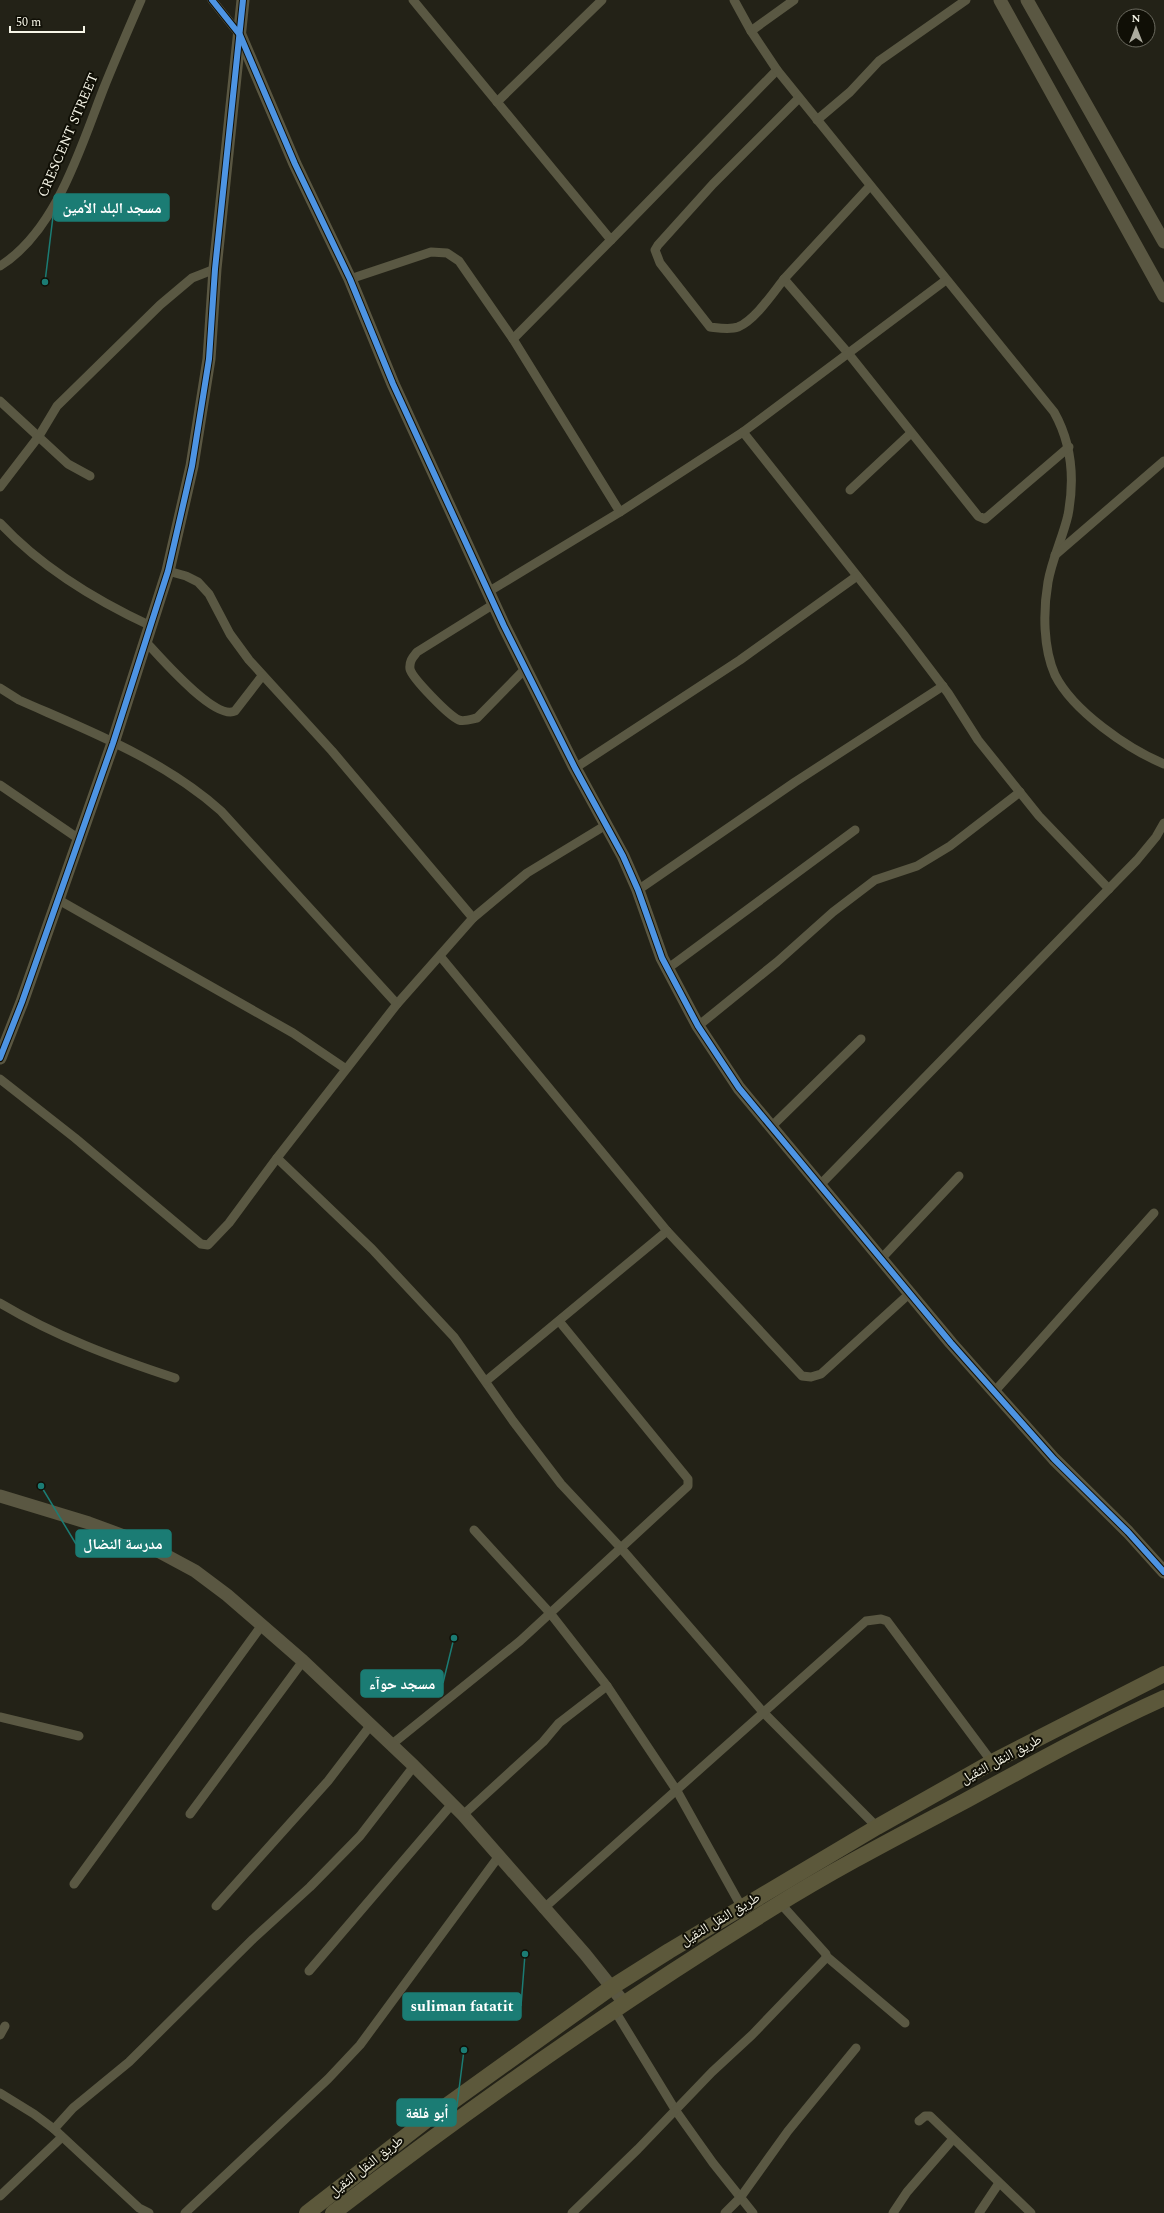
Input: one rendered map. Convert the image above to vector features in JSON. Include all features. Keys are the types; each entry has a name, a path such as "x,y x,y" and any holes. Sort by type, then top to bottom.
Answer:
{"highway":[{"name":"طريق النقل الثقيل","path":"307,2213 428,2119 612,1987 741,1906 877,1826 992,1762 1164,1674"},
{"name":"طريق النقل الثقيل","path":"333,2213 462,2116 620,2007 780,1903 861,1856 1051,1754 1164,1698"}],"street":[{"name":"CRESCENT STREET","path":"0,266 10,259 30,238 48,215 66,182 141,0"},
{"path":"212,0 240,35 295,164 350,279 393,384 491,598 525,669 638,890 668,969 698,1026 739,1088 909,1294 1054,1460 1128,1532 1164,1572"},
{"path":"0,1058 22,1002 113,743 168,571 192,466 209,359 215,269 243,0"},
{"path":"413,0 612,240"},
{"path":"497,102 602,0"},
{"path":"734,0 751,31 777,70 869,187 1054,412 1064,430 1072,476 1068,515 1048,582 1046,642 1055,675 1082,711 1116,736 1164,764"},
{"path":"751,31 794,0"},
{"path":"817,120 850,92 879,61 966,0"},
{"path":"1000,0 1164,296"},
{"path":"1027,0 1164,242"},
{"path":"513,339 612,240 777,70"},
{"path":"799,98 713,184 655,250 660,263 710,327 723,329 738,327 750,319 784,279 869,187"},
{"path":"350,279 431,252 447,253 459,261 513,339 620,512"},
{"path":"0,487 39,436 57,406 160,306 192,278 215,269"},
{"path":"784,279 848,353 911,433 982,519 986,519 1068,447"},
{"path":"525,669 477,718 470,720 459,720 435,702 410,670 410,660 417,652 491,598 743,432 946,280"},
{"path":"0,401 68,464 90,476"},
{"path":"743,432 943,686 978,740 1039,816 1109,889"},
{"path":"850,490 911,433"},
{"path":"1055,555 1164,461"},
{"path":"0,523 15,539 50,567 103,600 151,626"},
{"path":"168,571 186,576 198,582 210,594 230,634 262,676 332,751 473,918"},
{"path":"575,768 740,660 857,576"},
{"path":"146,642 200,698 226,712 234,711 262,676"},
{"path":"638,890 795,782 943,686"},
{"path":"0,688 19,700 113,743 178,777 198,790 221,811 397,1004"},
{"path":"0,785 79,839"},
{"path":"698,1026 777,962 833,912 875,880 917,866 950,846 1020,792"},
{"path":"819,1186 1039,963 1138,860 1156,837 1164,823"},
{"path":"0,1078 205,1245 212,1243 397,1004 473,918 527,873 606,825"},
{"path":"668,969 856,830"},
{"path":"57,899 294,1033 346,1069"},
{"path":"440,956 667,1231 802,1376 811,1377 821,1374 909,1294"},
{"path":"771,1127 861,1039"},
{"path":"277,1158 418,1297 454,1337 561,1484 620,1547 763,1712 877,1826"},
{"path":"881,1259 959,1176"},
{"path":"994,1392 1154,1213"},
{"path":"486,1382 667,1231"},
{"path":"0,1303 62,1337 132,1364 175,1378"},
{"path":"391,1746 550,1613 620,1547 681,1493 688,1482 559,1321"},
{"path":"0,1496 89,1523 143,1543 195,1571 227,1595 303,1661 391,1746 414,1766 463,1815 612,1987 620,2007 676,2111 740,2198 753,2213"},
{"path":"474,1530 550,1613 607,1686 677,1791 741,1906"},
{"path":"543,1909 866,1622 880,1619 887,1621 992,1762"},
{"path":"74,1884 262,1625"},
{"path":"190,1814 303,1661"},
{"path":"463,1815 543,1742 559,1723 607,1686"},
{"path":"0,1717 79,1736"},
{"path":"216,1906 328,1781 370,1726"},
{"path":"54,2129 73,2108 129,2062 253,1939 310,1887 360,1836 414,1766"},
{"path":"309,1971 452,1804"},
{"path":"185,2213 328,2079 360,2045 499,1856"},
{"path":"780,1903 826,1956 905,2023"},
{"path":"572,2213 676,2111 712,2072 752,2035 826,1956"},
{"path":"0,2035 5,2026"},
{"path":"725,2213 740,2198 788,2131 856,2048"},
{"path":"0,2093 34,2114 54,2129 139,2208 149,2213"},
{"path":"919,2121 925,2116 930,2116 1031,2213"},
{"path":"0,2196 62,2137"},
{"path":"893,2213 908,2192 953,2139"},
{"path":"979,2213 999,2183"}],"cycle path":[{"path":"212,0 240,35 295,164 350,279 393,384 504,626 575,768 623,856 638,890 662,958 698,1026 739,1088 951,1343 1054,1459 1128,1532 1164,1572"},
{"path":"0,1058 22,1002 113,743 168,571 192,466 209,359 215,269 243,0"}],"place":[{"name":"مسجد البلد الأمين","path":"45,282"},
{"name":"مدرسة النضال","path":"41,1486"},
{"name":"مسجد حوآء","path":"454,1638"},
{"name":"suliman fatatit","path":"525,1954"},
{"name":"أبو فلغة","path":"464,2050"}]}
